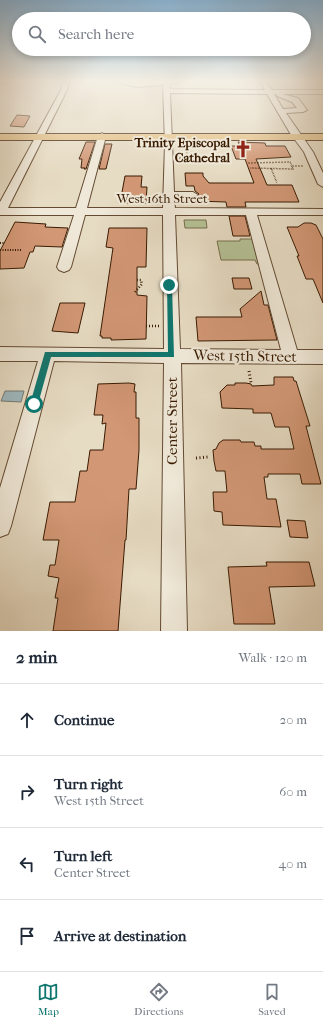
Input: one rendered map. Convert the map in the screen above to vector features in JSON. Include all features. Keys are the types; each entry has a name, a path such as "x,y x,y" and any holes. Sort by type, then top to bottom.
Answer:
{"main road":[{"path":"0,137 102,136 175,140 323,137"}],"street":[{"path":"0,211 54,110"},
{"name":"Center Street","path":"170,110 175,140 169,195 174,631"},
{"path":"293,110 281,111 308,152 323,184"},
{"path":"64,267 102,136"},
{"path":"308,152 320,152"},
{"path":"169,195 193,195"},
{"name":"West 16th Street","path":"0,211 323,212"},
{"path":"250,212 254,221 290,356"},
{"name":"West 15th Street","path":"0,354 323,357"},
{"path":"0,526 48,354"}],"path":[{"path":"175,140 186,146 187,155 178,159 187,159"},
{"path":"248,163 290,162 292,166 302,166"},
{"path":"250,168 293,169 292,166"},
{"path":"271,168 277,183"},
{"path":"0,250 22,250"},
{"path":"135,292 142,284 141,280 137,280"},
{"path":"249,371 251,384"},
{"path":"196,458 208,457"}],"green space":[{"path":"184,220 206,220 207,228 185,228"},
{"path":"240,239 255,239 263,264 257,264 255,260 221,260 217,241 240,241"}],"water":[{"path":"5,391 24,391 21,402 1,401"}],"building":[{"path":"17,115 30,116 24,127 10,126"},
{"path":"86,142 95,142 86,169 84,169 85,168 81,168 82,159 79,159"},
{"path":"238,142 265,143 266,146 285,146 291,157 256,159 267,185 292,185 299,202 245,202 246,207 227,207 226,202 196,201 195,198 199,194 195,191 194,186 186,186 185,173 203,173 203,176 209,183 254,183 245,159 236,159 231,146 240,146"},
{"path":"105,144 112,144 106,169 99,169"},
{"path":"125,176 142,176 141,187 147,187 146,203 120,203"},
{"path":"229,216 245,216 250,236 233,236"},
{"path":"15,222 46,224 45,227 68,228 62,247 35,246 33,252 30,252 24,268 0,269 0,251"},
{"path":"304,223 316,225 323,239 323,303 313,279 306,279 297,256 299,256 287,227 298,227"},
{"path":"109,228 147,228 146,267 137,267 137,295 147,296 146,339 111,340 111,338 102,338 102,336 100,336 113,248 106,247"},
{"path":"232,278 249,278 252,289 234,289"},
{"path":"261,291 264,305 268,305 277,340 198,341 196,317 242,317 240,309"},
{"path":"60,303 85,303 78,333 52,331"},
{"path":"274,377 293,377 294,381 296,381 310,426 306,426 321,484 302,484 300,474 268,474 268,477 264,477 267,499 276,499 281,527 223,525 222,512 214,511 213,492 227,492 225,471 216,471 214,461 213,450 216,449 219,443 223,440 240,440 241,442 254,442 255,446 261,446 261,449 294,449 289,427 275,427 271,413 253,413 253,409 222,408 220,392 227,385 235,385 235,383 246,383 251,384 252,386 274,385"},
{"path":"98,384 135,384 134,392 136,392 136,418 139,418 139,450 136,489 129,489 118,631 53,631 58,598 55,598 59,578 48,576 50,565 55,565 59,540 43,540 50,502 75,502 80,471 87,471 90,450 103,450 106,423 102,424 103,415 94,415"},
{"path":"287,520 305,521 308,538 290,537"},
{"path":"266,562 309,562 315,586 269,587 275,624 234,624 228,567 267,566"}],"place":[{"name":"Trinity Episcopal Cathedral","path":"243,149"}],"route":[{"path":"34,404 48,354 172,355 172,326 169,285"}]}
